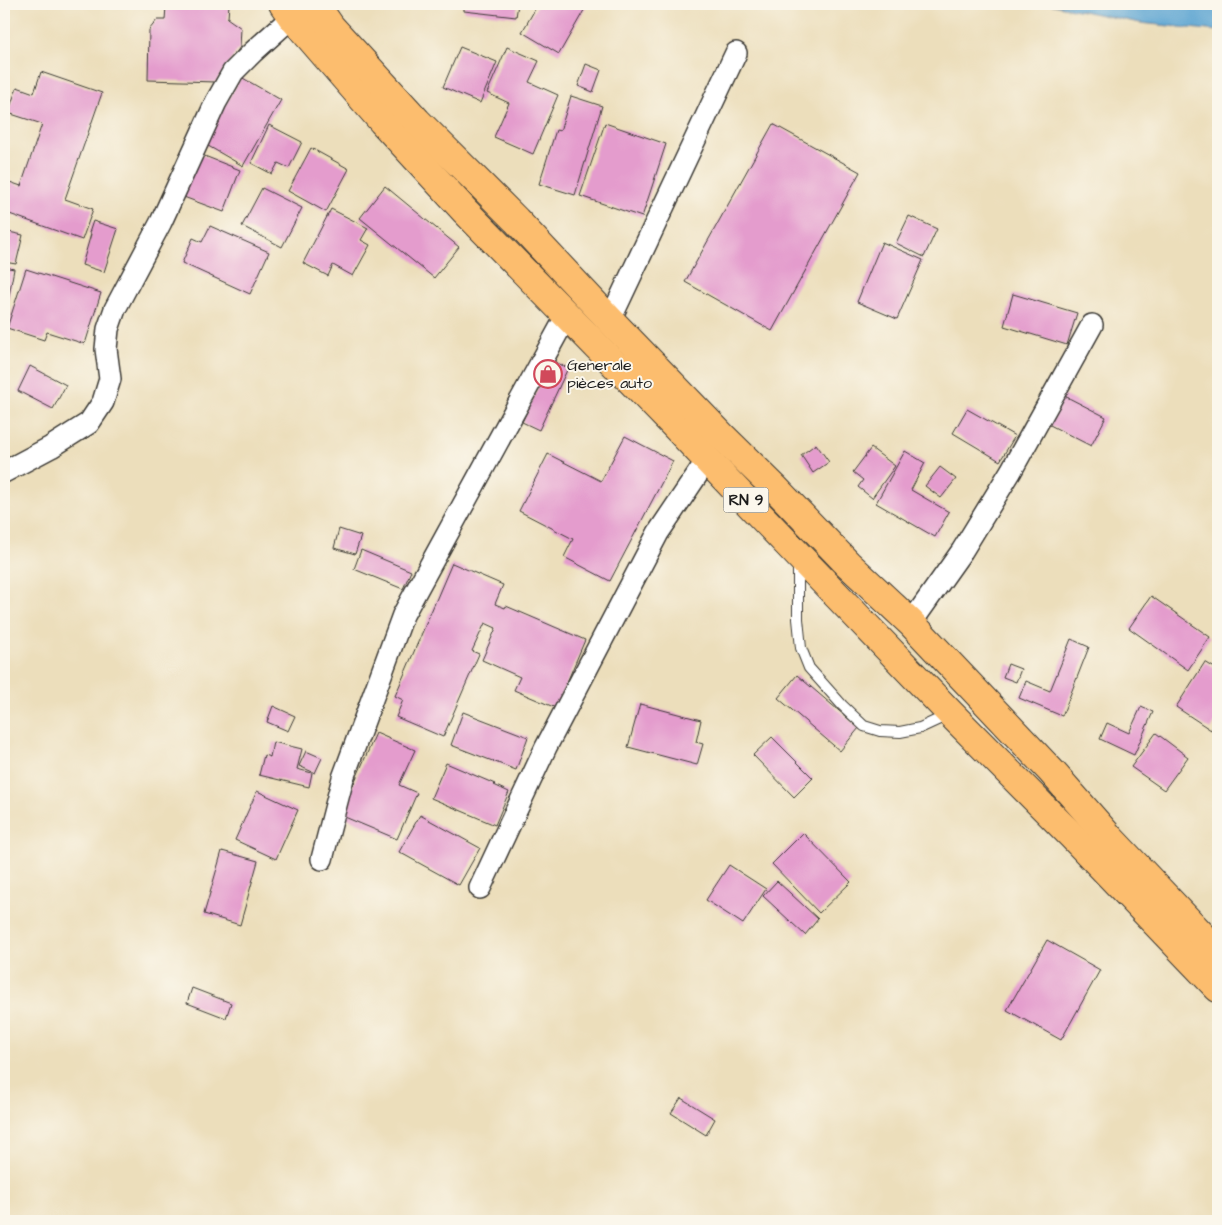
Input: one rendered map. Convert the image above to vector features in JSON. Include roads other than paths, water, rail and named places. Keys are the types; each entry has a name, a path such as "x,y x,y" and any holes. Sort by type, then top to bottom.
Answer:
{"highway":[{"name":"RN 9","path":"297,8 382,121 465,211 1218,988"},
{"name":"RN 9","path":"297,8 331,27 416,121 516,220 721,435 848,564 911,623 1218,952"}],"street":[{"path":"4,472 89,424 103,402 110,379 106,349 108,329 115,310 161,222 216,102 233,72 297,8"},
{"path":"610,320 736,53"},
{"path":"322,859 343,778 404,615 567,315"},
{"path":"911,623 962,551 1011,471 1092,326"},
{"path":"480,888 546,747 658,533 707,460"}],"lane":[{"path":"798,556 798,619 801,648 809,668 842,705 864,726 880,731 900,732 920,728 950,713"}],"water":[{"path":"1049,4 1218,4 1218,31 1140,23"}],"place":[{"name":"Generale pièces auto","path":"548,374"}]}
